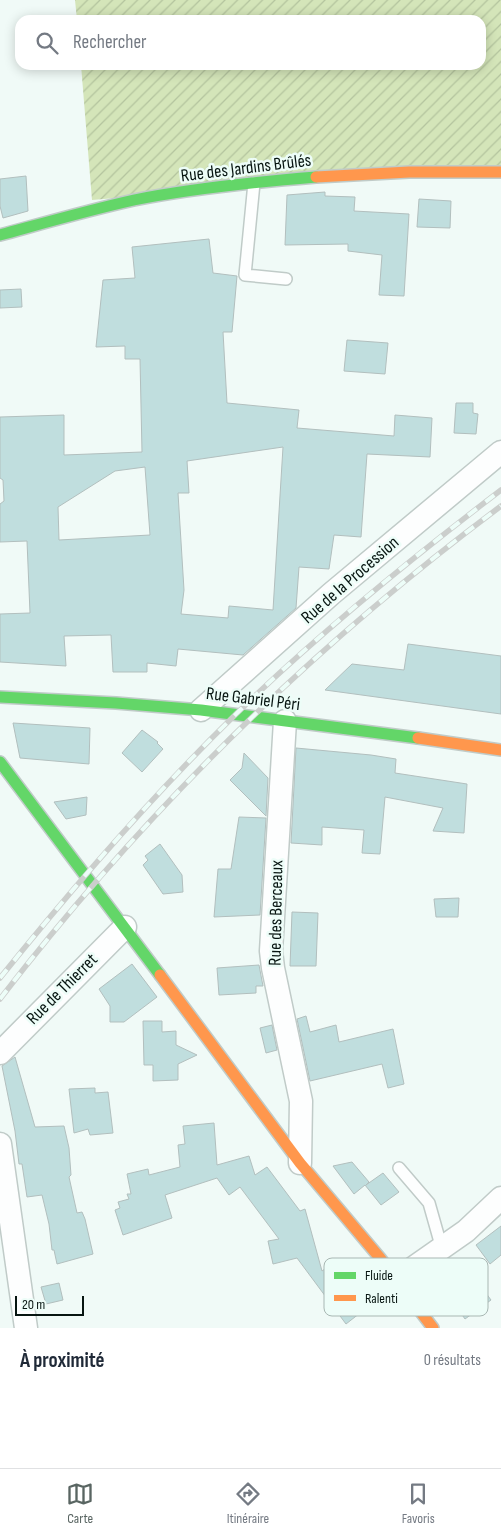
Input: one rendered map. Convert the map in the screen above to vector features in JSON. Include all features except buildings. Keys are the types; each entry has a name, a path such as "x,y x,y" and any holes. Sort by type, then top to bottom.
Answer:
{"main road":[{"name":"Rue des Jardins Brûlés","path":"0,235 136,200 254,184 367,173 501,172"},
{"name":"Rue Gabriel Péri","path":"0,697 201,710 408,736 501,750"},
{"path":"0,762 125,926 300,1163 378,1258"}],"street":[{"name":"Rue de la Procession","path":"201,710 331,594 501,452"},
{"name":"Rue des Berceaux","path":"285,721 271,951 301,1101 300,1163"},
{"name":"Rue de Thierret","path":"0,1053 125,926"},
{"path":"0,1144 26,1328"},
{"path":"429,1258 466,1232 501,1198"}],"lane":[{"path":"254,184 245,275 286,279"},
{"path":"399,1168 429,1203 442,1249"}],"green space":[{"path":"75,0 501,0 501,165 92,200 81,70 486,70 486,15 76,15"}],"railway":[{"path":"0,978 114,843 173,778 235,715 298,656 364,599 501,490"},
{"path":"0,999 112,863 234,735 363,616 501,506"}],"traffic: fast":[{"path":"0,235 134,200 225,186 316,177"},
{"path":"0,697 201,710 418,738"},
{"path":"0,762 160,975"}],"traffic: slow":[{"path":"316,177 409,172 501,172"},
{"path":"418,738 501,750"},
{"path":"160,975 300,1163 380,1258"},
{"path":"424,1316 433,1328"}]}
